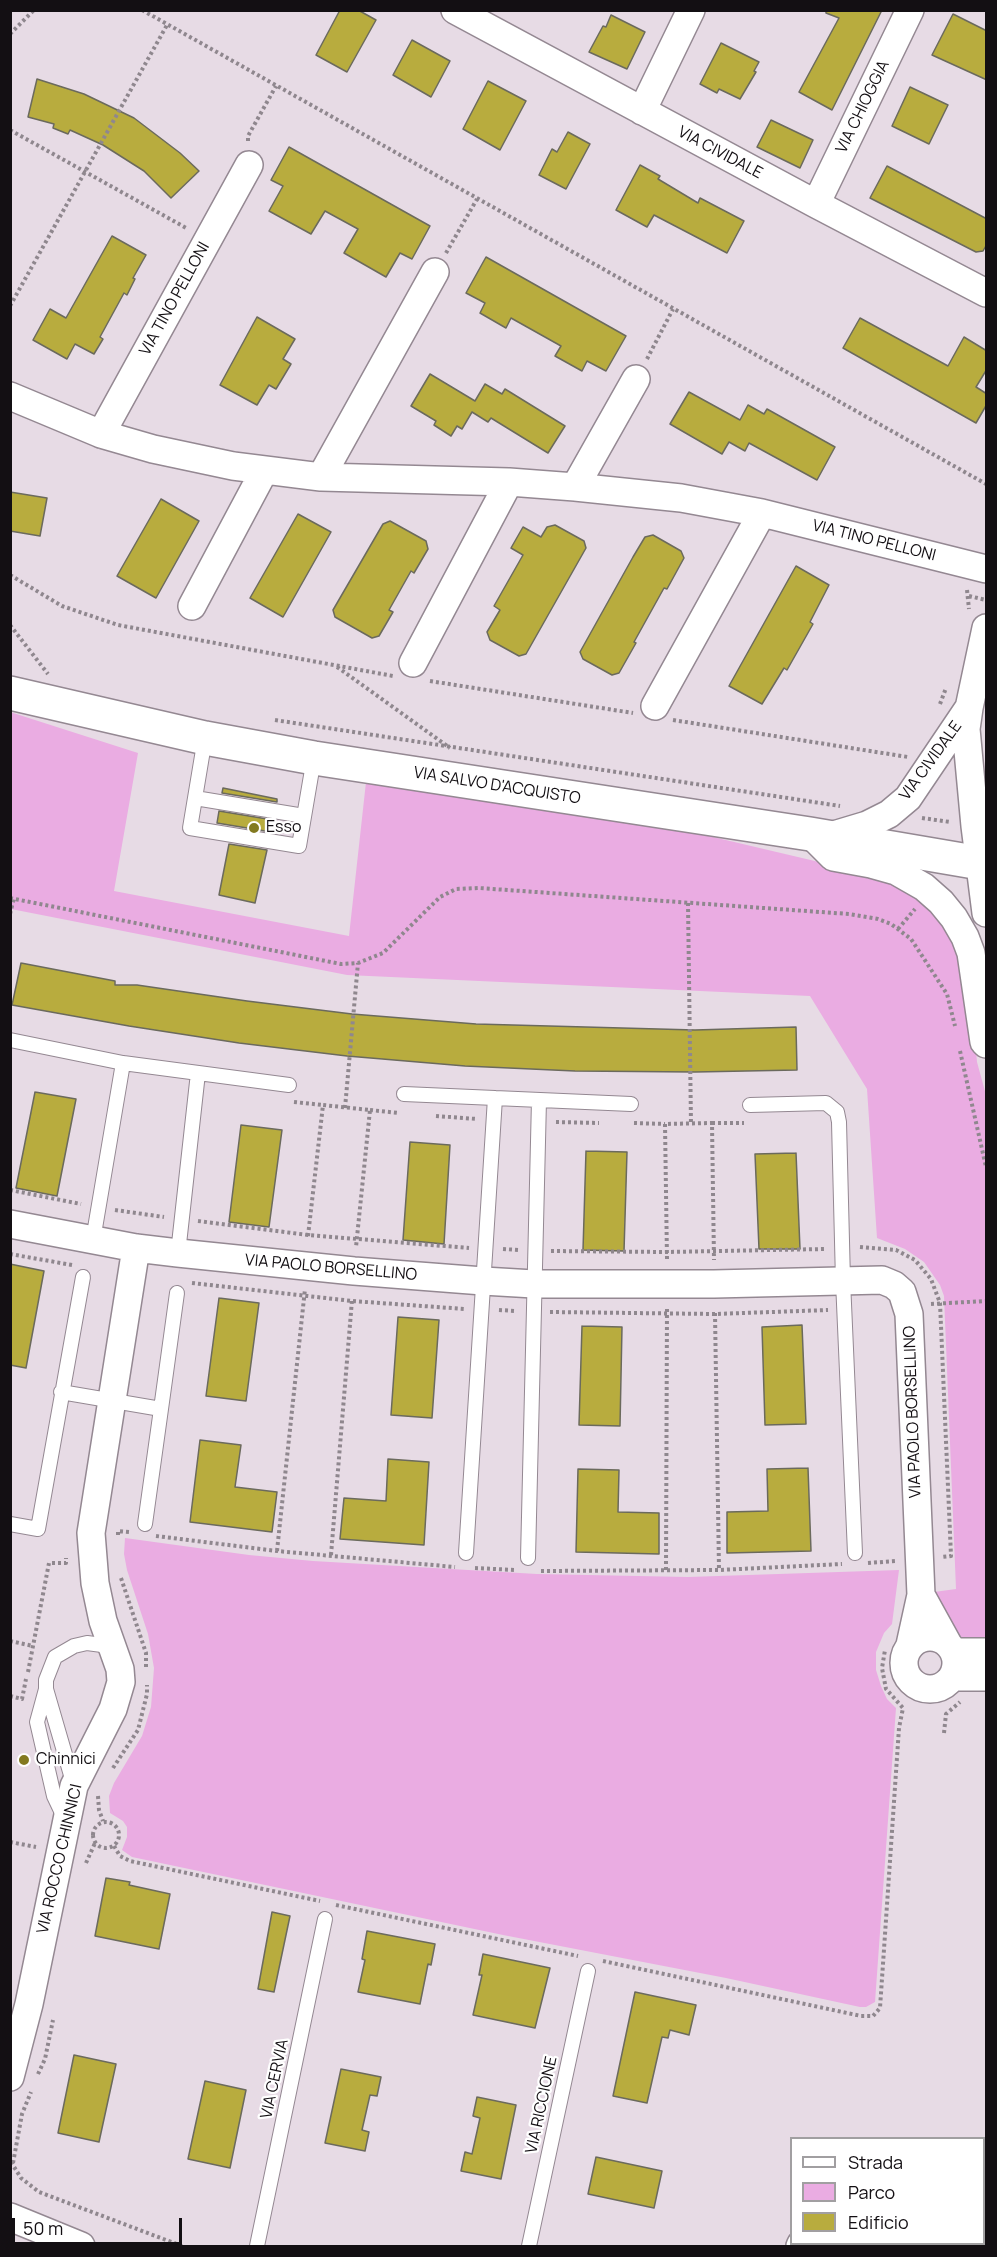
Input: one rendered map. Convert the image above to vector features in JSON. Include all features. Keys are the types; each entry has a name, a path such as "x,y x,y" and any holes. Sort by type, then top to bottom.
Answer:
{"street":[{"path":"642,111 692,10"},
{"name":"VIA CHIOGGIA","path":"816,204 910,10"},
{"name":"VIA CIVIDALE","path":"471,14 642,111 987,293"},
{"name":"VIA TINO PELLONI","path":"101,434 249,165"},
{"path":"321,477 435,272"},
{"path":"574,487 636,379"},
{"name":"VIA TINO PELLONI","path":"10,396 101,434 153,449 264,471 321,477 509,482 681,498 762,513 987,569"},
{"path":"192,606 264,471"},
{"path":"412,673 509,482"},
{"path":"652,713 762,513"},
{"name":"VIA CIVIDALE","path":"977,622 966,729 975,826 983,863 987,913"},
{"name":"VIA SALVO D'ACQUISTO","path":"10,693 205,738 314,758 983,863"},
{"name":"VIA CIVIDALE","path":"969,708 987,760"},
{"name":"VIA CIVIDALE","path":"817,836 867,825 889,814 908,798 969,708"},
{"path":"817,836 833,857 896,871 924,887 941,902 954,918 971,953 984,1042 987,1044"},
{"name":"VIA PAOLO BORSELLINO","path":"10,1224 114,1244 178,1253 354,1271 483,1281 534,1284 714,1284 882,1280 894,1285 902,1292 909,1314 921,1595"},
{"name":"VIA ROCCO CHINNICI","path":"10,2077 29,2004 68,1824 86,1791 121,1682 116,1656 103,1621 95,1583 91,1533 112,1401 114,1244"},
{"path":"921,1595 900,1644 905,1654 903,1664 905,1672 911,1682 918,1687 930,1689 941,1687 953,1669 987,1652"},
{"path":"921,1595 953,1669"},
{"path":"900,1644 920,1638 938,1638 953,1669"},
{"path":"953,1669 987,1677"},
{"path":"10,2217 81,2247"}],"lane":[{"path":"205,738 190,828 299,846 314,758"},
{"path":"195,798 304,816"},
{"path":"10,1040 123,1063 289,1085"},
{"path":"114,1244 123,1063"},
{"path":"178,1253 198,1073"},
{"path":"404,1094 631,1104"},
{"path":"466,1553 495,1098"},
{"path":"529,1564 539,1100"},
{"path":"750,1105 818,1102 826,1103 837,1112 854,1560"},
{"path":"10,1524 38,1529 83,1277"},
{"path":"147,1531 177,1293"},
{"path":"62,1392 161,1408"},
{"path":"68,1824 54,1796 37,1722 46,1689 46,1680 55,1657 74,1646 87,1643 102,1645 116,1656"},
{"path":"46,1689 86,1791"},
{"name":"VIA CERVIA","path":"257,2247 325,1919"},
{"name":"VIA RICCIONE","path":"529,2247 591,1965"}],"path":[{"path":"10,34 34,10"},
{"path":"142,10 987,484"},
{"path":"10,306 167,25"},
{"path":"249,165 248,136 276,86"},
{"path":"10,130 208,240"},
{"path":"435,272 477,199"},
{"path":"636,379 673,309"},
{"path":"10,575 62,606 100,620 336,667 412,673 920,759"},
{"path":"962,585 967,590 977,622"},
{"path":"969,596 987,600"},
{"path":"10,625 48,674"},
{"path":"336,667 452,749"},
{"path":"39,671 59,677"},
{"path":"940,705 948,683"},
{"path":"265,719 842,807"},
{"path":"889,814 975,826"},
{"path":"10,914 12,898 340,964 358,963 383,953 440,897 456,889 479,888 849,914 878,919 891,924 910,939 947,994 955,1029"},
{"path":"688,903 691,1124"},
{"path":"345,1108 358,963"},
{"path":"958,1040 987,1167"},
{"path":"277,1551 323,1105 370,1110 354,1271 331,1556"},
{"path":"666,1570 665,1124 712,1123 718,1570"},
{"path":"114,1244 119,1210"},
{"path":"529,1564 718,1570 854,1560 951,1556 940,1303"},
{"path":"118,1537 118,1531 147,1531 277,1551 426,1566 461,1567"},
{"path":"10,1696 22,1699 49,1563 66,1563 67,1552"},
{"path":"472,1568 518,1570"},
{"path":"119,1571 146,1653 147,1674"},
{"path":"10,1641 33,1646"},
{"path":"591,1965 861,2016 873,2016 880,2008 899,1728 903,1708 886,1689 882,1668 885,1650 900,1644"},
{"path":"944,1733 953,1669"},
{"path":"110,1775 138,1730 147,1694 147,1684"},
{"path":"86,1791 99,1810 103,1821"},
{"path":"103,1821 111,1821 117,1826 120,1833 119,1840 114,1846 104,1848 95,1843 92,1835 95,1826 103,1821"},
{"path":"114,1846 120,1856 130,1861 582,1957"},
{"path":"10,2162 21,2178 39,2192 182,2247"}],"green space":[{"path":"10,712 138,753 114,891 349,936 366,782 696,833 867,871 918,894 955,935 974,1028 977,1062 986,1095 986,1642 965,1639 958,1635 934,1592 956,1589 944,1296 940,1285 924,1262 905,1249 877,1238 867,1089 810,996 347,975 11,909"},
{"path":"125,1538 249,1555 313,1561 537,1574 688,1577 899,1570 892,1624 884,1633 876,1652 876,1670 881,1686 887,1699 896,1708 875,2002 866,2007 860,2007 132,1857 122,1850 127,1837 127,1827 123,1821 110,1813 109,1796 114,1783 142,1736 151,1707 154,1668 148,1634 127,1570 124,1554"}],"building":[{"path":"340,10 358,10 376,20 347,72 316,55"},
{"path":"826,10 882,10 832,110 799,92 839,18 826,13"},
{"path":"953,14 987,31 987,80 932,55"},
{"path":"611,15 645,32 627,69 589,52 603,26 606,27"},
{"path":"412,40 450,61 431,97 393,75"},
{"path":"721,43 759,62 754,71 756,72 740,99 719,89 717,93 700,84"},
{"path":"37,79 84,94 134,118 180,153 199,171 171,198 144,171 103,145 70,130 68,134 53,128 54,124 28,117"},
{"path":"488,81 526,101 500,150 463,129"},
{"path":"910,87 948,105 929,144 892,126"},
{"path":"771,120 813,140 800,168 757,147"},
{"path":"568,132 590,144 566,189 539,175 552,149 557,152"},
{"path":"289,147 430,226 412,259 400,253 386,277 344,253 358,229 325,211 311,234 269,211 283,186 271,180"},
{"path":"640,165 660,176 658,179 698,203 700,198 744,221 727,253 654,215 647,227 616,210"},
{"path":"887,166 987,219 987,244 983,251 976,252 870,198"},
{"path":"112,236 146,255 133,278 135,279 127,295 124,293 100,337 103,339 94,354 75,344 67,359 33,340 50,309 66,318"},
{"path":"486,257 626,336 606,371 587,361 582,371 555,356 561,346 511,318 506,328 480,313 485,303 466,293"},
{"path":"257,317 295,339 283,359 291,364 276,389 269,385 257,405 220,385"},
{"path":"860,318 948,366 964,337 987,351 987,369 976,387 987,394 987,404 976,423 843,348"},
{"path":"430,374 475,401 485,384 502,394 505,389 565,426 548,453 491,418 488,422 472,412 462,429 457,426 451,436 434,425 436,421 411,406"},
{"path":"689,392 740,420 748,405 764,414 767,409 835,447 817,480 749,443 745,451 729,442 722,454 670,424"},
{"path":"10,492 47,498 40,536 10,531"},
{"path":"161,499 199,521 156,598 117,576"},
{"path":"298,514 331,532 283,617 250,598"},
{"path":"390,521 426,541 428,549 414,573 411,571 389,610 393,612 379,636 372,638 335,617 333,610 383,524"},
{"path":"555,525 584,541 586,548 526,654 519,656 490,640 487,632 500,610 494,606 523,555 511,548 523,527 541,537 547,527"},
{"path":"653,535 681,551 684,558 667,589 664,588 619,673 612,675 583,659 580,652 645,537"},
{"path":"796,566 829,585 810,622 813,624 787,670 784,668 762,704 729,686"},
{"path":"223,788 277,799 277,802 222,793"},
{"path":"219,811 273,820 271,832 217,823"},
{"path":"229,844 267,850 255,903 219,895"},
{"path":"21,963 115,981 115,985 137,985 352,1014 476,1024 695,1030 796,1027 797,1070 575,1071 465,1066 347,1056 239,1043 12,1005"},
{"path":"35,1092 76,1099 57,1196 16,1188"},
{"path":"241,1125 282,1130 269,1227 229,1222"},
{"path":"410,1142 450,1145 444,1244 403,1240"},
{"path":"586,1151 627,1152 624,1251 583,1250"},
{"path":"796,1153 800,1249 759,1249 755,1154"},
{"path":"10,1264 44,1271 26,1368 10,1365"},
{"path":"219,1298 259,1303 246,1401 206,1396"},
{"path":"398,1317 439,1320 432,1418 391,1415"},
{"path":"802,1325 806,1424 765,1425 762,1327"},
{"path":"582,1326 622,1327 620,1426 579,1425"},
{"path":"200,1440 241,1445 235,1487 277,1492 272,1532 190,1522"},
{"path":"388,1459 429,1462 424,1545 340,1539 344,1498 386,1501"},
{"path":"808,1468 811,1551 727,1553 727,1512 768,1511 767,1469"},
{"path":"578,1469 619,1470 618,1512 659,1513 659,1554 576,1552"},
{"path":"106,1878 130,1882 129,1885 170,1894 159,1949 95,1936"},
{"path":"272,1912 290,1916 274,1992 258,1989"},
{"path":"367,1931 435,1944 431,1965 428,1964 420,2004 358,1992 365,1960 362,1959"},
{"path":"483,1954 550,1968 535,2028 473,2015 482,1975 479,1975"},
{"path":"635,1992 696,2005 689,2035 670,2030 668,2038 662,2037 647,2103 613,2096"},
{"path":"74,2055 116,2064 99,2142 58,2133"},
{"path":"341,2069 381,2077 377,2096 370,2095 362,2130 369,2132 365,2151 325,2143"},
{"path":"205,2081 246,2090 230,2168 188,2159"},
{"path":"477,2097 516,2105 501,2179 461,2171 465,2152 472,2154 480,2118 473,2116"},
{"path":"596,2157 662,2171 654,2208 588,2194"}],"place":[{"name":"Esso","path":"254,828"},
{"name":"Chinnici","path":"24,1760"}]}
